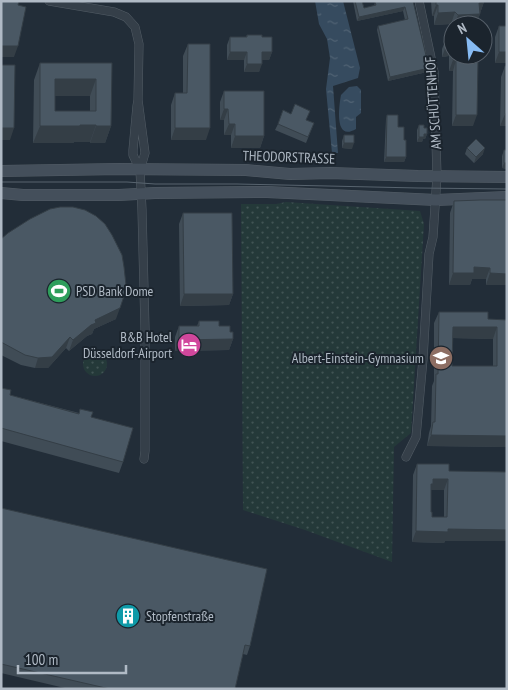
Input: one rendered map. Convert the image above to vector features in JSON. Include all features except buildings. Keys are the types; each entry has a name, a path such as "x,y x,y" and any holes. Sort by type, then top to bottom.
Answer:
{"main road":[{"name":"THEODORSTRASSE","path":"1,171 246,170 290,174 331,173 507,177"},
{"path":"267,192 265,184 267,180 271,177 290,174"},
{"path":"1,193 23,195 119,195 267,192 436,200 507,197"}],"street":[{"path":"49,1 114,12 133,23 139,44 138,100 133,150 140,170"},
{"name":"AM SCHÜTTENHOF","path":"419,1 434,72 437,176"},
{"path":"138,100 145,153 140,170 145,329 144,459"},
{"path":"406,457 416,437 424,359 429,254 433,237 437,176"}],"green space":[{"path":"286,202 420,211 424,224 411,433 394,447 392,562 305,530 243,510 241,204 276,204"},
{"path":"95,352 103,356 107,364 103,372 95,376 87,372 83,364 87,356"}],"water":[{"path":"315,1 343,1 360,68 358,78 333,86 338,153 332,153 326,89 330,58 327,39 319,24"},
{"path":"357,86 361,90 361,113 356,117 356,129 349,132 344,131 339,121 341,95 349,87"}],"tram line":[{"path":"1,182 127,182 507,189"}],"place":[{"name":"PSD Bank Dome","path":"59,291"},
{"name":"B&B Hotel Düsseldorf-Airport","path":"189,345"},
{"name":"Albert-Einstein-Gymnasium","path":"441,358"},
{"name":"Stopfenstraße","path":"128,616"}]}
